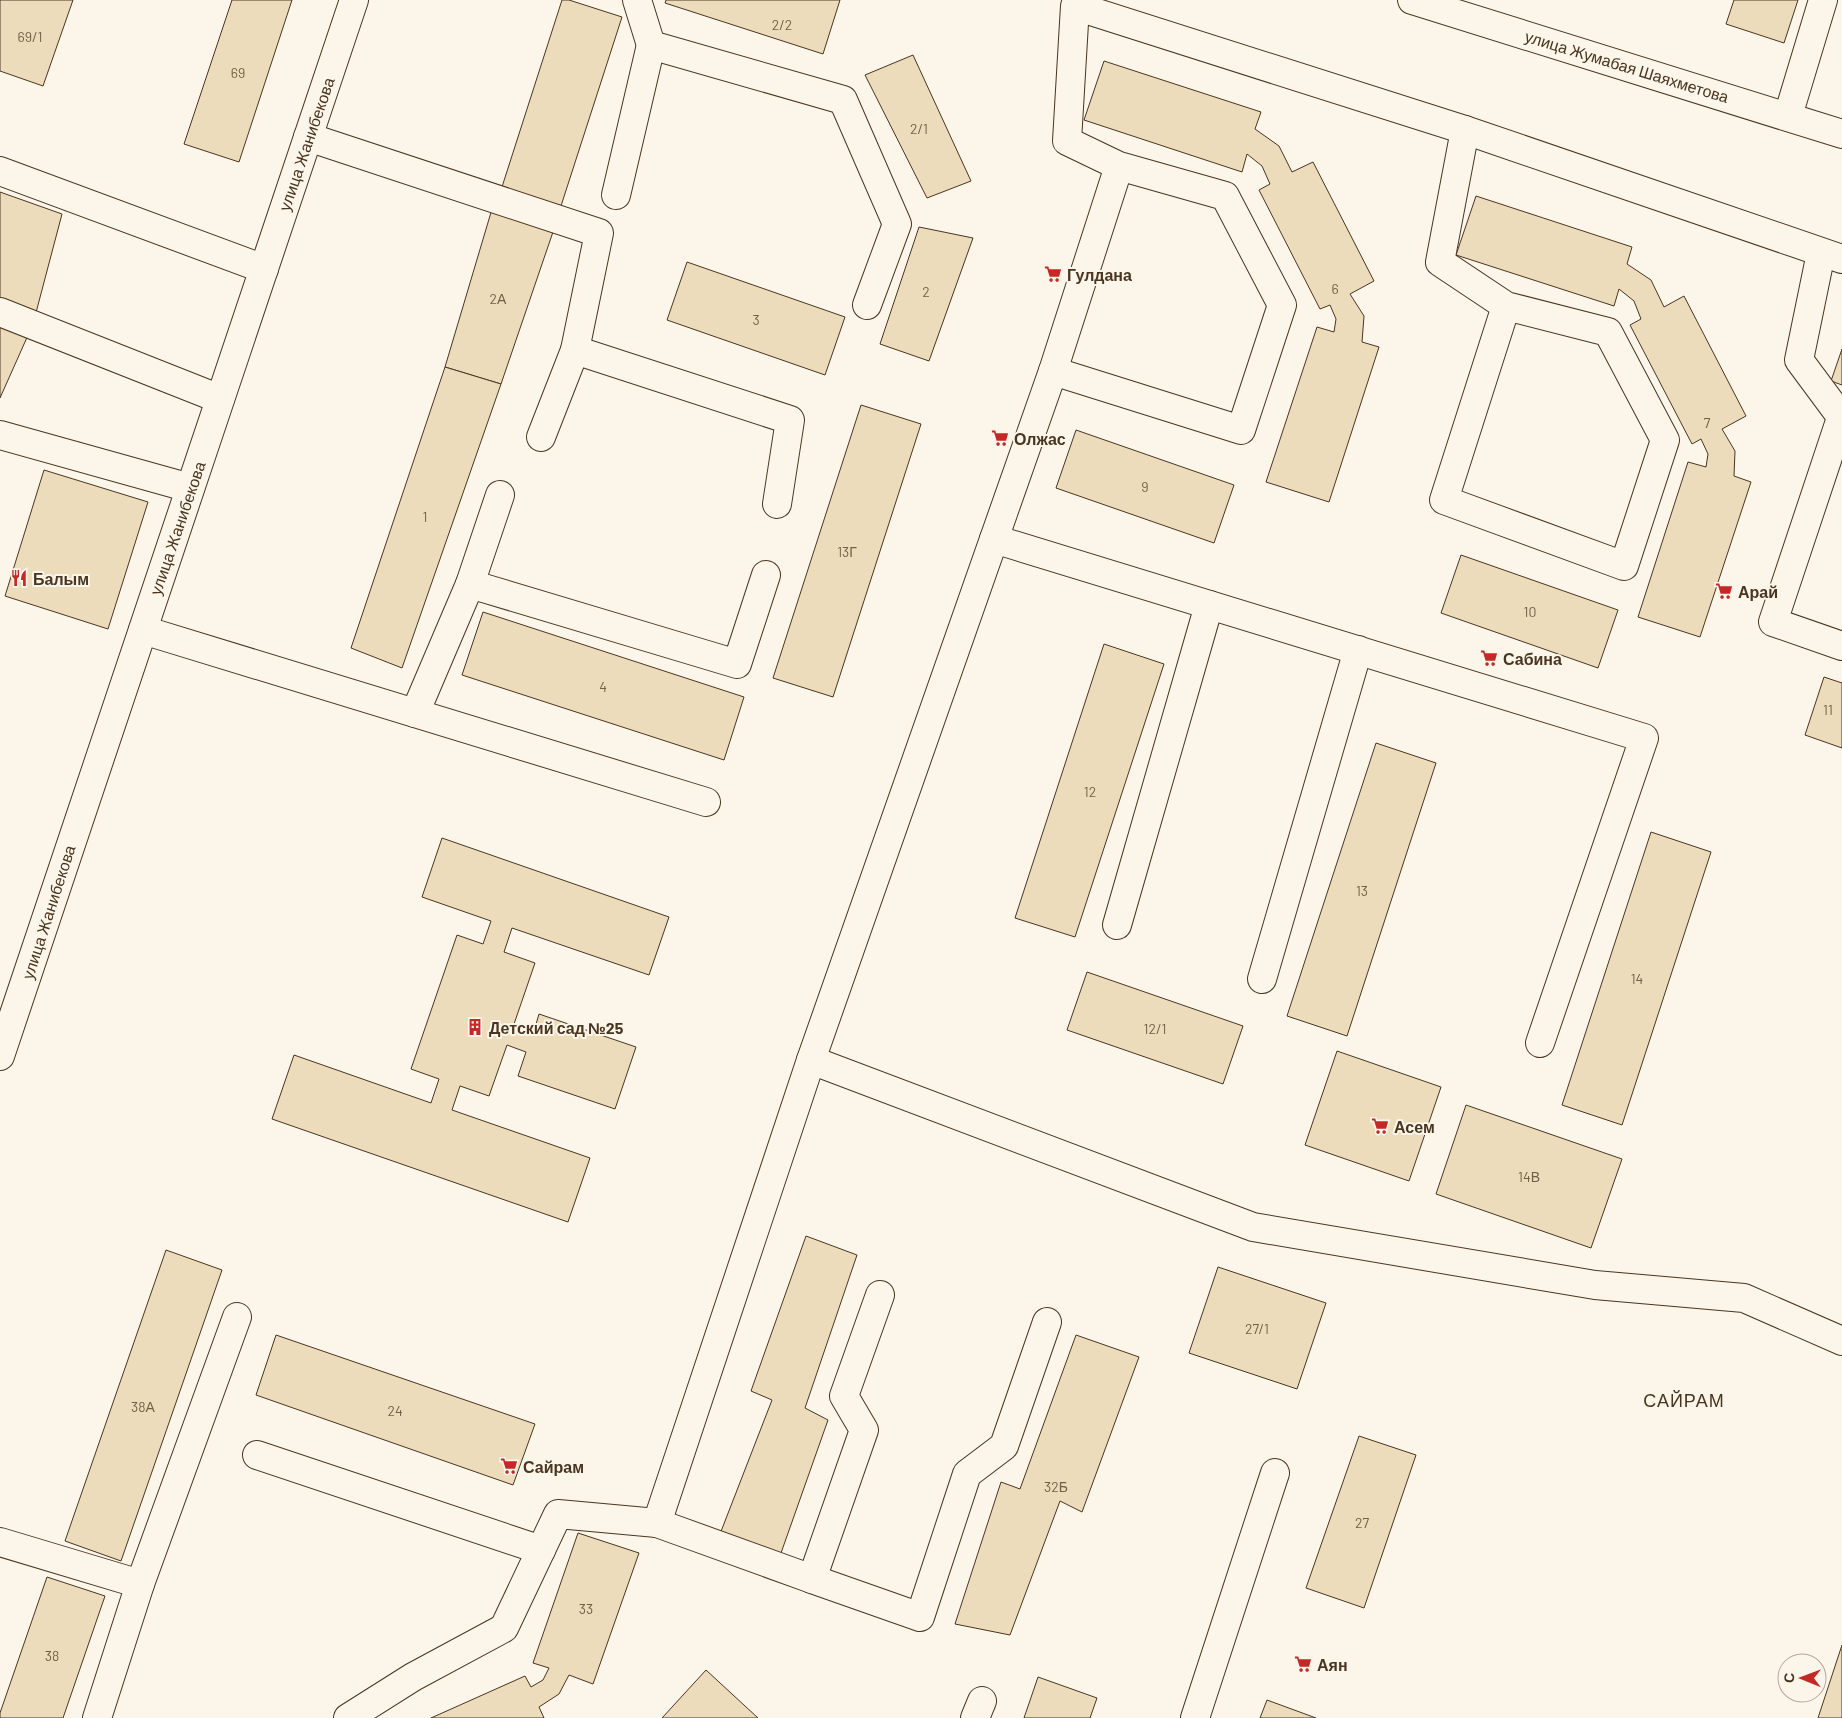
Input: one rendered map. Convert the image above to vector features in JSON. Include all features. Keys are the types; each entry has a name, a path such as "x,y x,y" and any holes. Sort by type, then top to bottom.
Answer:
{"street":[{"name":"улица Жанибекова","path":"0,1056 354,0"},
{"path":"616,195 651,45 637,0"},
{"name":"улица Жумабая Шаяхметова","path":"1412,0 1842,134"},
{"path":"1788,116 1823,0"},
{"path":"1053,370 1241,430 1282,305 1225,196 1119,166 1068,141 1075,6 1465,130 1832,256 1799,360 1841,418 1773,622 1842,646"},
{"path":"651,45 842,100 897,224 867,305"},
{"path":"1465,130 1440,262 1506,306 1608,332 1665,440 1624,566 1444,500 1506,306"},
{"path":"308,137 599,232 575,350 541,437"},
{"path":"657,1524 811,1060 1053,370 1119,166"},
{"path":"0,171 264,269"},
{"path":"0,312 220,400"},
{"path":"575,350 790,420 777,504"},
{"path":"0,434 190,488"},
{"path":"415,713 470,584 500,495"},
{"path":"994,539 1644,738 1540,1043"},
{"path":"470,584 737,664 766,575"},
{"path":"1117,925 1209,605"},
{"path":"143,630 706,802"},
{"path":"1262,979 1358,650"},
{"path":"811,1060 1254,1227 1595,1285 1744,1298 1842,1341"},
{"path":"812,1579 864,1430 844,1396 880,1295"},
{"path":"97,1718 140,1584 237,1317"},
{"path":"348,1718 414,1677 504,1628 558,1514 657,1524 920,1617 967,1474 1004,1446 1047,1322"},
{"path":"257,1455 541,1550"},
{"path":"1195,1718 1275,1473"},
{"path":"0,1542 140,1584"}],"building":[{"path":"0,0 73,0 43,86 0,71"},
{"path":"232,0 292,0 239,162 184,144"},
{"path":"562,0 569,0 622,17 560,209 501,190"},
{"path":"666,0 840,0 823,54 665,3"},
{"path":"1734,0 1798,0 1784,43 1726,24"},
{"path":"913,55 971,181 927,198 865,75"},
{"path":"1104,61 1261,112 1255,129 1279,146 1292,172 1313,162 1374,281 1350,294 1364,316 1362,342 1379,347 1329,502 1266,482 1317,327 1334,332 1336,319 1330,305 1320,309 1259,190 1270,184 1262,166 1247,154 1242,172 1084,120"},
{"path":"0,192 62,214 33,324 0,398"},
{"path":"1476,196 1632,247 1627,264 1651,280 1664,307 1684,296 1746,416 1722,429 1735,451 1734,476 1751,482 1700,637 1638,617 1688,462 1706,467 1708,454 1701,439 1692,444 1630,325 1641,319 1634,301 1619,289 1614,306 1456,255"},
{"path":"492,209 554,229 501,384 445,367"},
{"path":"919,227 973,238 929,361 880,344"},
{"path":"687,262 845,317 825,375 667,320"},
{"path":"1842,349 1842,385 1831,381"},
{"path":"445,367 501,384 402,668 351,648"},
{"path":"861,405 921,424 833,697 773,678"},
{"path":"1076,430 1234,485 1214,543 1056,488"},
{"path":"44,470 148,502 108,629 5,596"},
{"path":"1461,555 1618,610 1598,668 1441,613"},
{"path":"483,612 744,697 724,760 462,675"},
{"path":"1104,644 1164,664 1075,937 1015,918"},
{"path":"1824,677 1842,683 1842,748 1805,735"},
{"path":"1376,743 1436,763 1347,1036 1287,1016"},
{"path":"1651,832 1711,852 1622,1125 1562,1105"},
{"name":"Детский сад №25","path":"442,838 669,917 649,975 512,928 504,952 535,963 514,1024 534,1031 539,1014 636,1047 615,1109 518,1076 526,1052 507,1045 489,1096 460,1086 452,1110 590,1158 568,1222 272,1119 294,1055 431,1103 439,1079 411,1069 457,935 483,944 491,921 422,897"},
{"path":"1087,972 1243,1026 1223,1084 1067,1030"},
{"path":"1337,1051 1441,1087 1409,1181 1305,1145"},
{"path":"1466,1105 1622,1159 1591,1248 1436,1194"},
{"path":"806,1236 857,1255 805,1408 828,1420 781,1553 720,1534 772,1400 751,1391"},
{"path":"166,1250 222,1270 121,1561 65,1541"},
{"path":"1218,1267 1326,1303 1297,1389 1189,1353"},
{"path":"276,1335 535,1424 513,1485 256,1395"},
{"path":"1076,1335 1139,1357 1082,1512 1060,1501 1010,1635 955,1624 1001,1482 1020,1489"},
{"path":"1359,1436 1416,1455 1364,1608 1306,1588"},
{"path":"578,1533 639,1553 593,1684 569,1675 559,1694 539,1707 544,1718 431,1718 525,1676 531,1687 543,1680 549,1668 533,1663"},
{"path":"47,1577 105,1596 63,1718 0,1718 0,1713"},
{"path":"1842,1645 1842,1718 1818,1718 1823,1703 1827,1703 1827,1691"},
{"path":"706,1670 758,1718 662,1718"},
{"path":"1038,1677 1097,1698 1090,1718 1024,1718"},
{"path":"1267,1700 1316,1718 1260,1718"}],"place":[{"name":"Гулдана","path":"1053,274"},
{"name":"Олжас","path":"1000,438"},
{"name":"Балым","path":"19,578"},
{"name":"Арай","path":"1724,591"},
{"name":"Сабина","path":"1489,658"},
{"name":"Детский сад №25","path":"475,1027"},
{"name":"Асем","path":"1380,1126"},
{"name":"Сайрам","path":"509,1466"},
{"name":"Аян","path":"1303,1664"}],"district":[{"name":"САЙРАМ","path":"1684,1400"}]}
